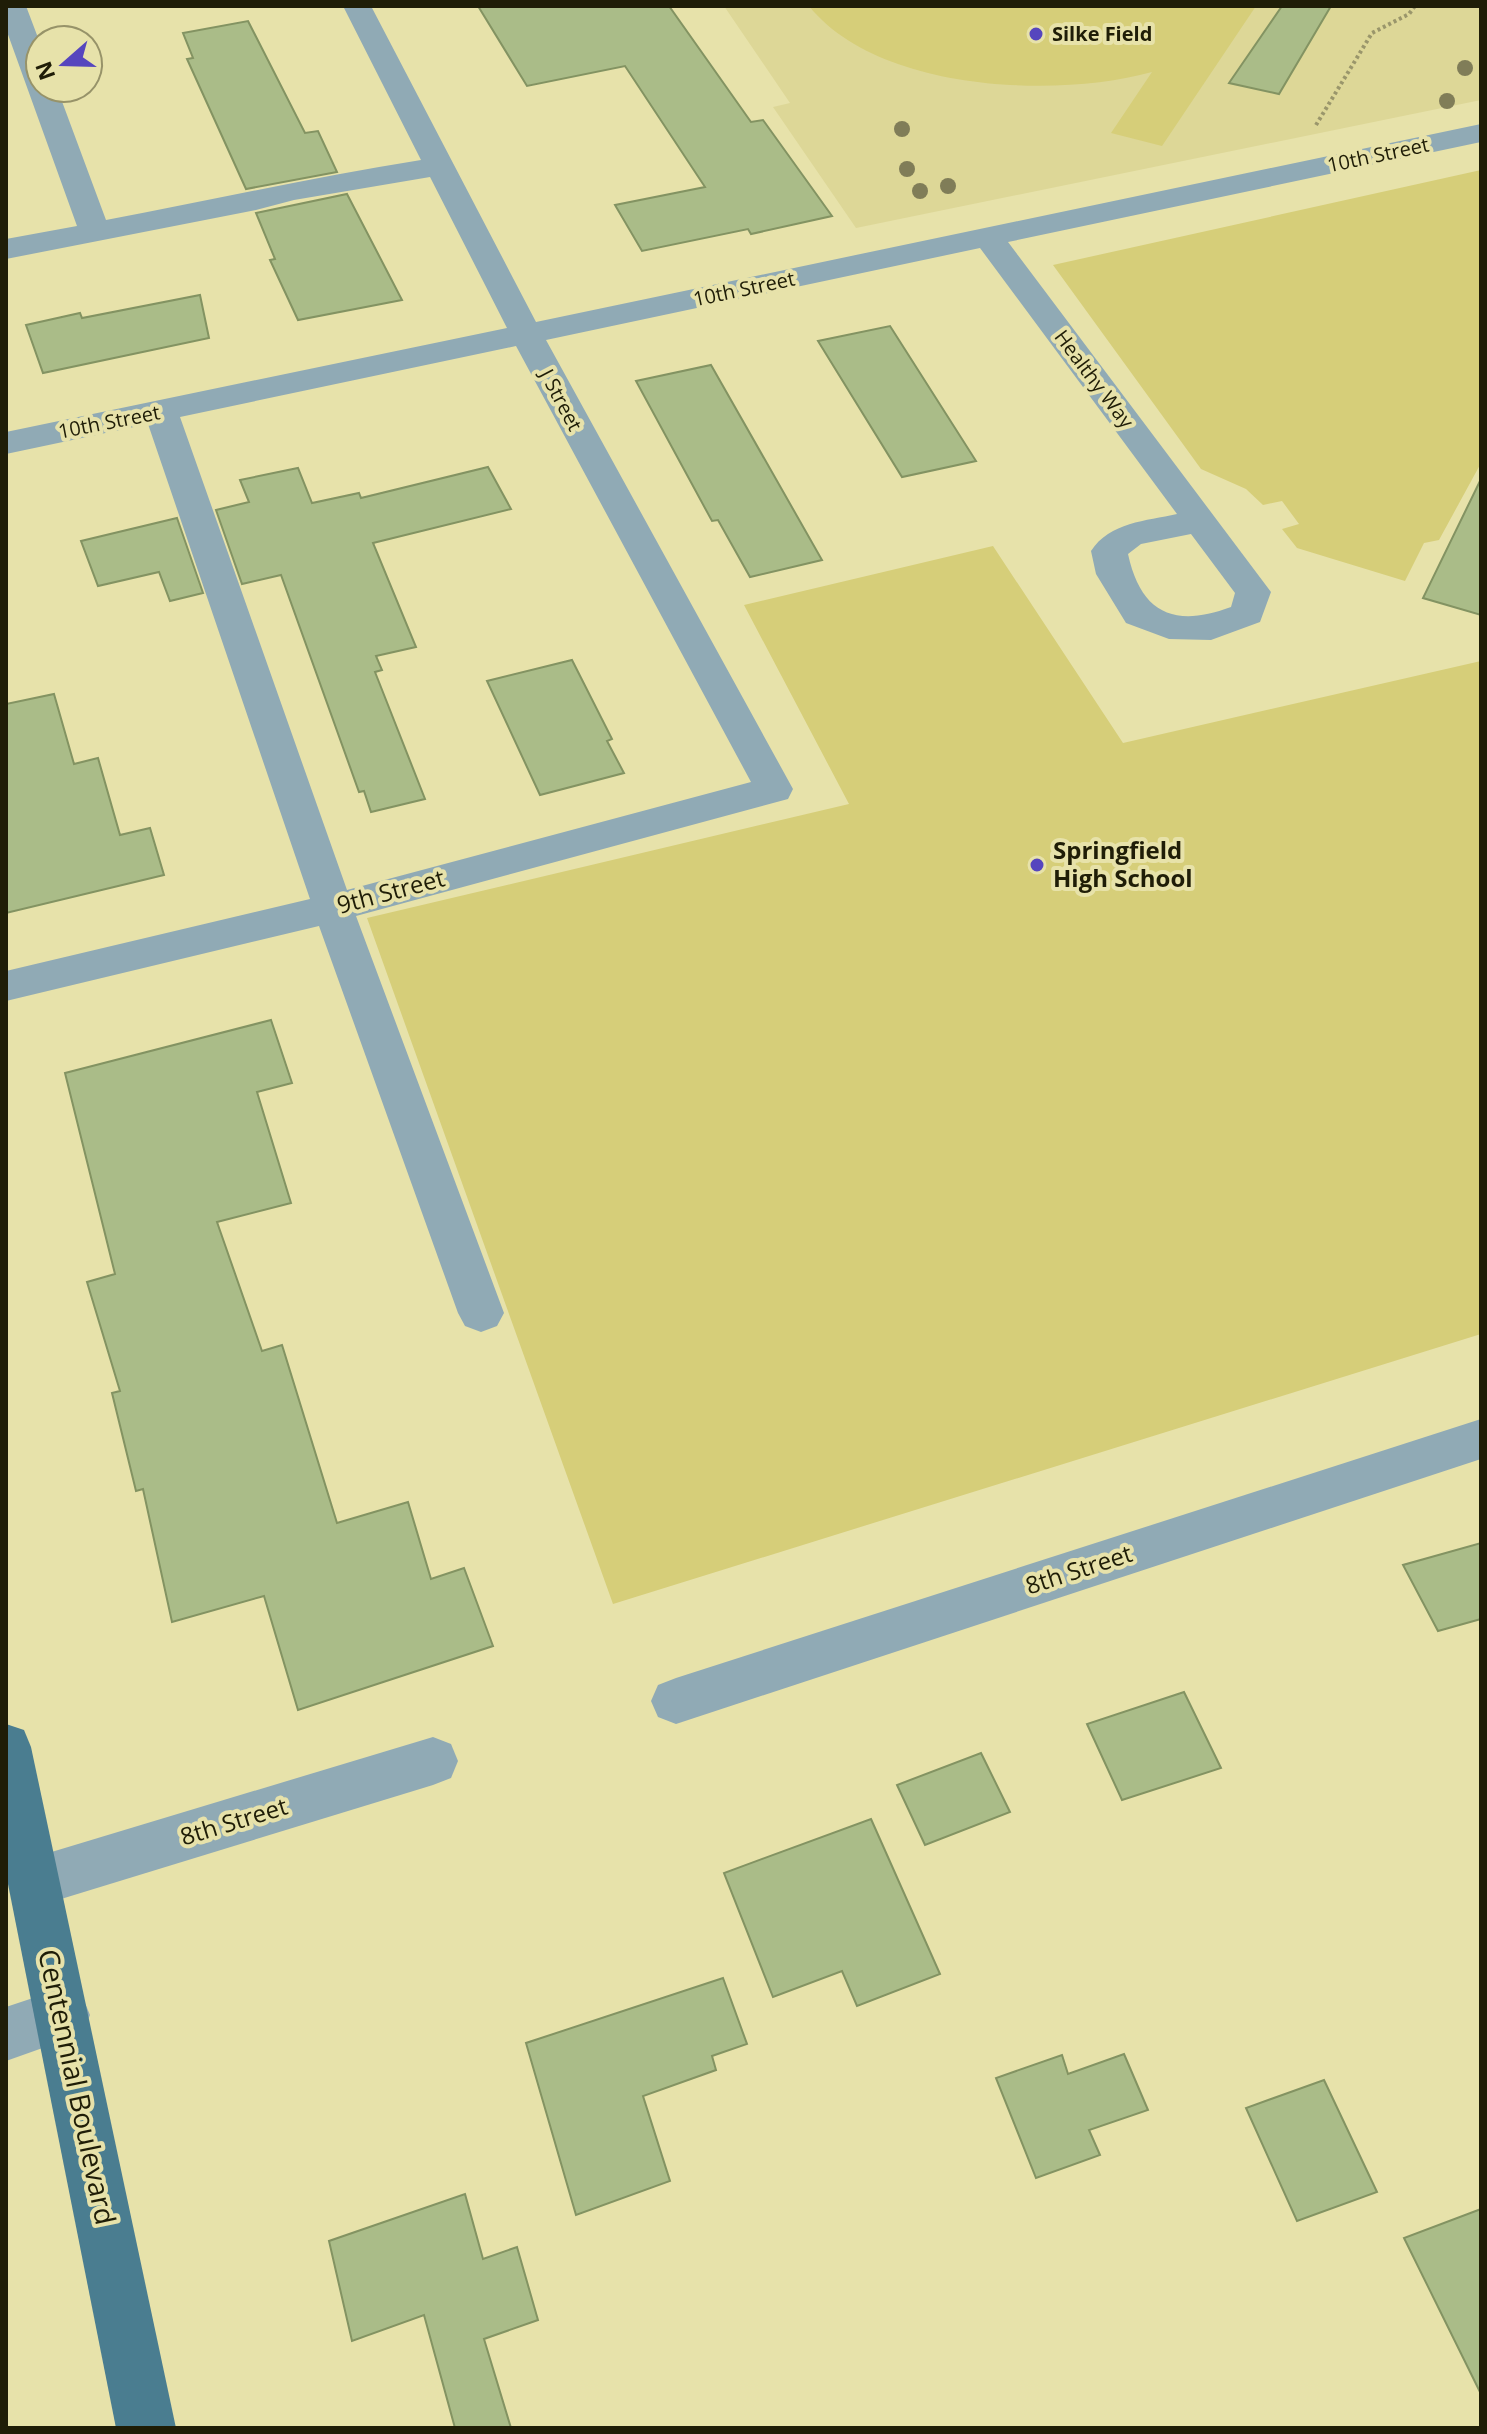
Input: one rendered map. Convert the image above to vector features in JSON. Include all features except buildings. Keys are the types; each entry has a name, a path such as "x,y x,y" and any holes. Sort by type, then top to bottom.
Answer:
{"main road":[{"name":"Centennial Boulevard","path":"6,1747 146,2428"}],"street":[{"path":"12,6 24,39"},
{"name":"J Street","path":"357,6 526,335 774,789"},
{"path":"48,104 95,233"},
{"name":"10th Street","path":"6,443 1481,133"},
{"path":"6,249 290,191 439,166"},
{"name":"Healthy Way","path":"988,237 1200,521"},
{"path":"161,411 333,908 481,1313"},
{"name":"9th Street","path":"6,986 333,908 774,789"},
{"name":"8th Street","path":"676,1701 1481,1439"},
{"name":"8th Street","path":"35,1882 433,1761"},
{"path":"6,2034 63,2015"}],"path":[{"path":"1315,127 1372,33 1409,14 1415,6"}],"shaded area":[{"path":"724,6 1481,6 1481,100 856,228 773,107 790,103"},
{"path":"809,6 1256,6 1162,146 1111,133 1152,72 1067,85 970,81 922,71 878,56 839,34"},
{"path":"1481,170 1481,463 1439,540 1424,543 1405,581 1297,548 1282,529 1299,524 1282,501 1263,505 1246,489 1201,469 1053,265"},
{"name":"Springfield High School","path":"993,546 1123,743 1481,661 1481,1334 613,1604 367,918 849,804 744,605"}],"place":[{"name":"Silke Field","path":"1036,34"},
{"name":"Springfield High School","path":"1037,865"}]}
